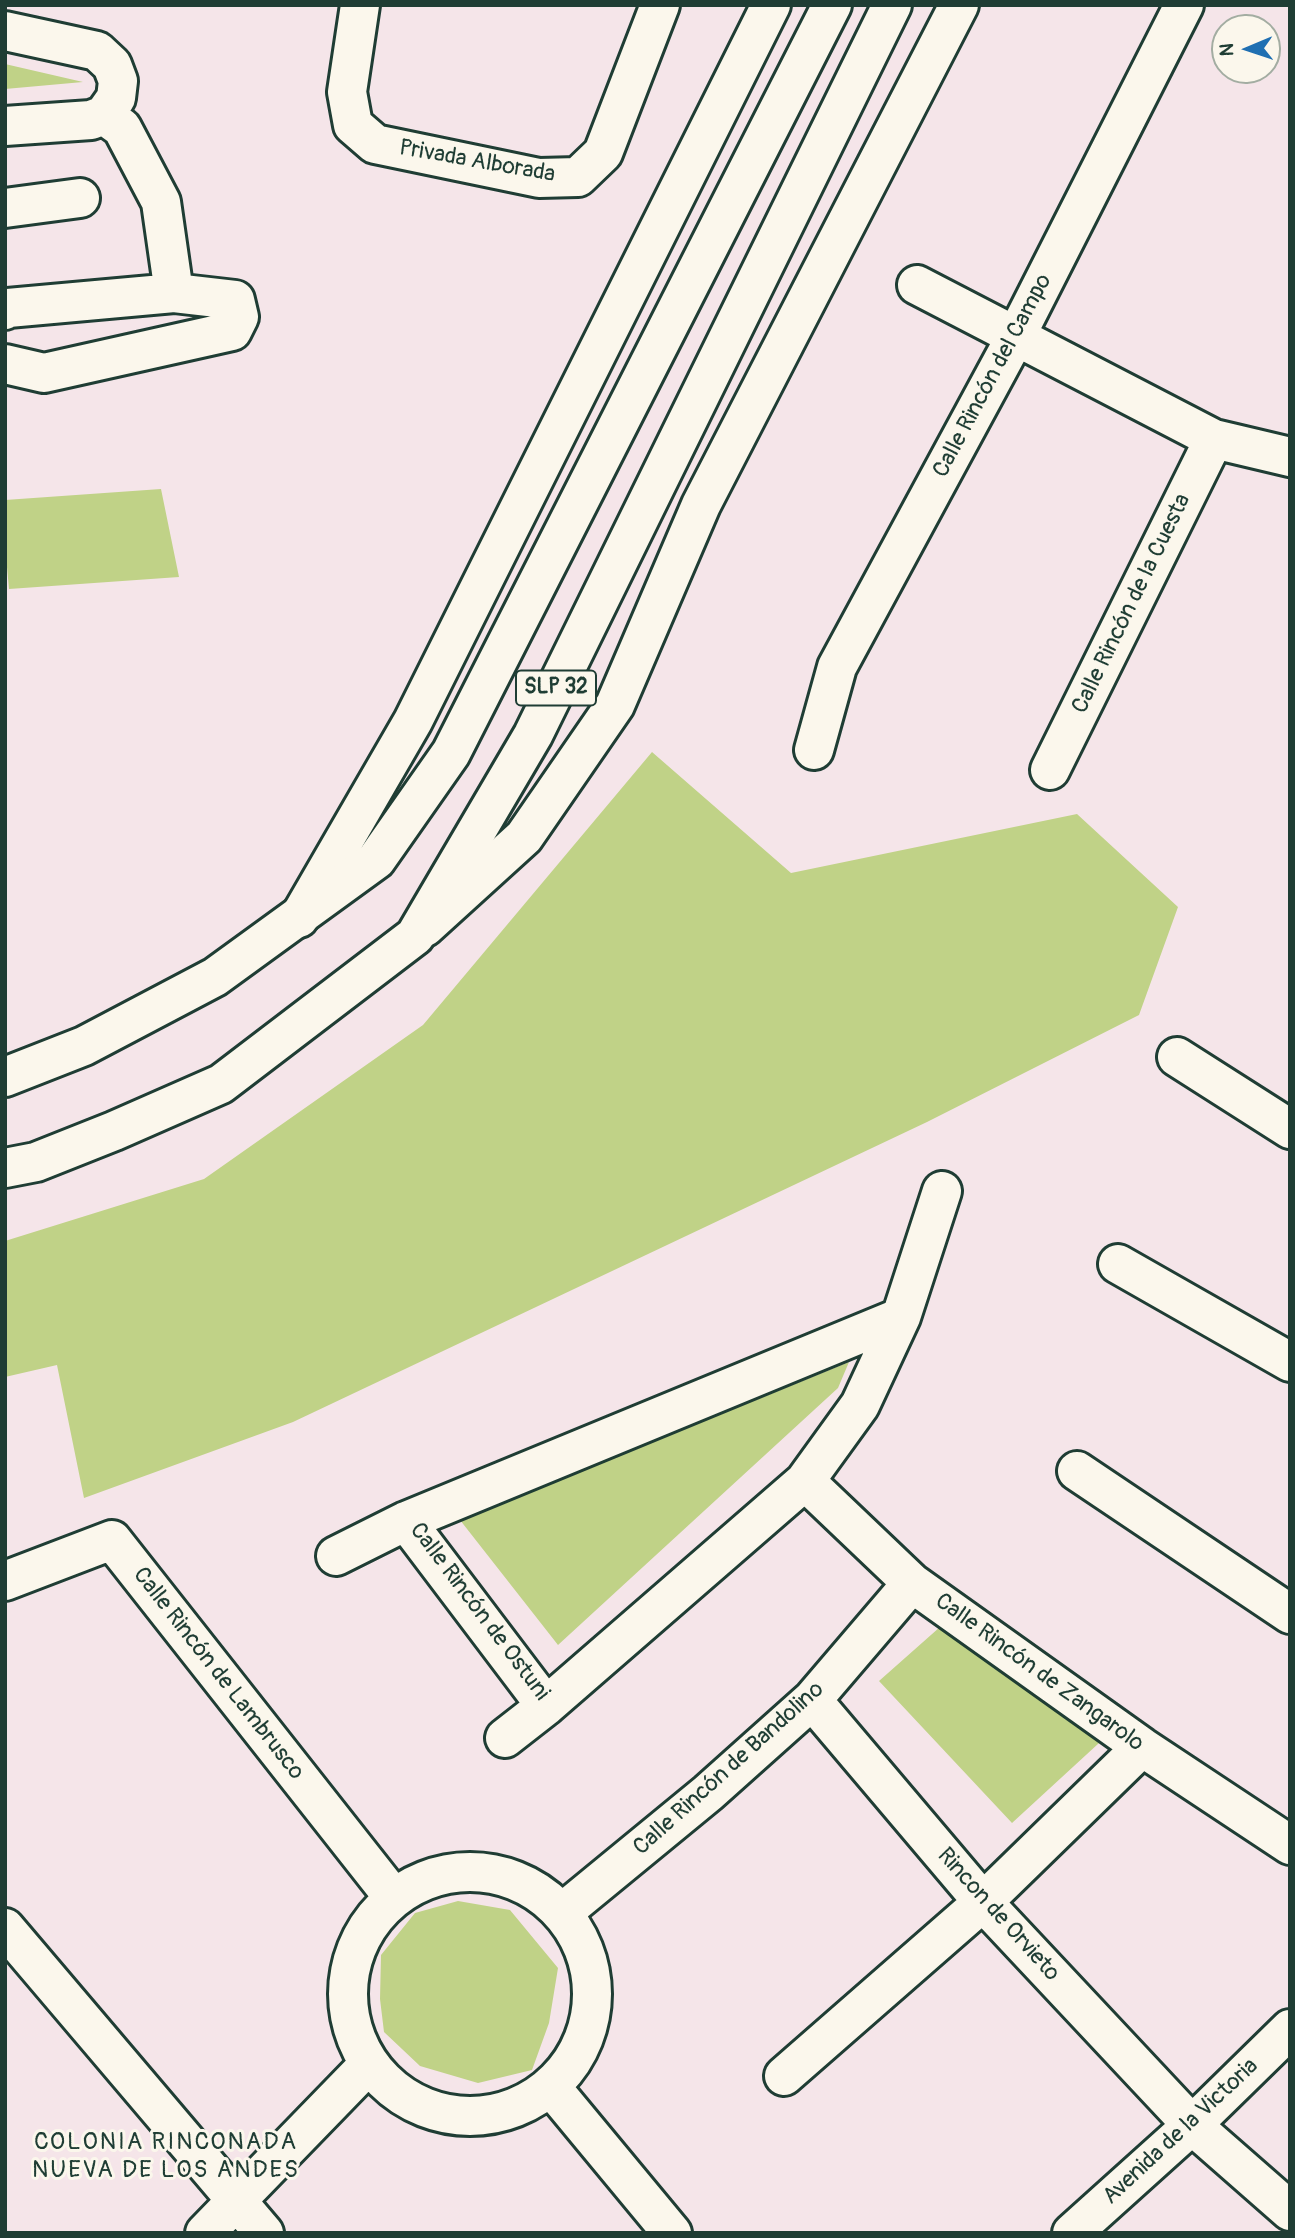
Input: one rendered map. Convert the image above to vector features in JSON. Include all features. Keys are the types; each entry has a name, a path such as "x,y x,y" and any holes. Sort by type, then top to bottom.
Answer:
{"street":[{"name":"Privada Alborada","path":"360,5 347,92 353,125 375,144 539,178 565,178 578,177 603,153 660,5"},
{"path":"299,918 414,721 771,5"},
{"name":"SLP 32","path":"5,1077 84,1046 215,977 376,860 452,753 832,5"},
{"name":"SLP 32","path":"5,1168 36,1162 221,1084 415,936 533,735 892,5"},
{"path":"415,936 524,838 615,705 701,505 959,5"},
{"name":"Calle Rincón del Campo","path":"814,750 837,667 1016,337 1184,5"},
{"path":"5,30 97,51 112,65 118,81 116,98 104,115 91,120 5,126"},
{"path":"104,115 122,128 161,202 174,293"},
{"path":"5,208 80,198"},
{"path":"917,285 1214,439 1290,457"},
{"path":"5,310 8,307 174,293 235,300 239,317 232,331 44,373 5,364"},
{"name":"Calle Rincón de la Cuesta","path":"1050,770 1214,439"},
{"path":"1177,1057 1290,1129"},
{"name":"Calle Rincón de Ostuni","path":"901,1317 406,1521 546,1706 805,1480 860,1405 901,1317 942,1191"},
{"path":"1118,1264 1290,1362"},
{"path":"1077,1471 1290,1614"},
{"name":"Calle Rincón de Zangarolo","path":"805,1480 912,1583 1142,1747 1290,1845"},
{"path":"336,1556 406,1521"},
{"name":"Calle Rincón de Lambrusco","path":"5,1581 112,1540 394,1898"},
{"name":"Calle Rincón de Bandolino","path":"562,1913 708,1794 812,1700 912,1583"},
{"name":"Rincon de Orvieto","path":"812,1700 983,1902 1192,2125 1290,2211"},
{"path":"505,1738 546,1706"},
{"path":"784,2076 983,1902 1142,1747"},
{"path":"463,1871 475,1872 499,1875 534,1889 562,1913 583,1945 592,1983 590,2021 575,2057 551,2087 516,2109 475,2118 435,2113 398,2094 369,2064 354,2031 348,1994 353,1958 369,1925 394,1898 427,1879 463,1871"},
{"path":"5,1928 264,2233"},
{"name":"Avenida de la Victoria","path":"1072,2233 1192,2125 1290,2029"},
{"path":"205,2233 369,2064"},
{"path":"551,2087 672,2233"}],"green space":[{"path":"5,64 83,82 5,89"},
{"path":"161,489 179,577 9,589 5,500"},
{"path":"652,752 791,873 1077,814 1178,907 1139,1015 927,1122 293,1422 84,1498 57,1365 5,1377 5,1241 204,1179 423,1025"},
{"path":"849,1362 838,1388 558,1645 460,1520"},
{"path":"949,1619 1111,1732 1012,1823 879,1681"},
{"path":"458,1901 510,1910 558,1968 549,2023 532,2070 478,2083 420,2066 384,2032 380,1999 381,1955 415,1913"}],"district":[{"name":"COLONIA RINCONADA NUEVA DE LOS ANDES","path":"166,2157"}]}
